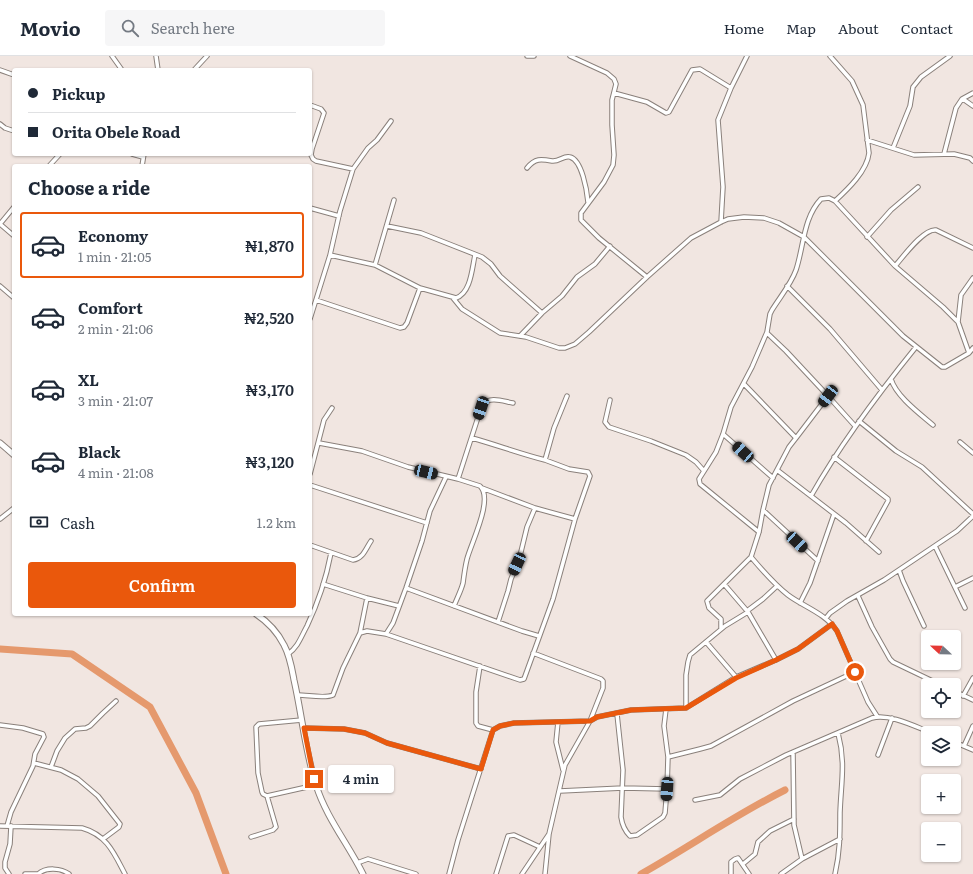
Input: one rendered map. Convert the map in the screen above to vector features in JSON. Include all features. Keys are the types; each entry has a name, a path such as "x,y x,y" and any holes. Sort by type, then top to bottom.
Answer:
{"main road":[{"path":"0,443 12,453"},
{"path":"260,616 280,637 288,654 298,695 316,785 337,830 363,874"}],"street":[{"path":"112,56 121,68"},
{"path":"156,56 158,68"},
{"path":"196,68 207,56"},
{"path":"527,56 534,56"},
{"path":"570,56 607,73 614,79 616,84 612,112 613,165 604,182 581,213 581,220 647,277"},
{"path":"720,222 723,187 718,120 731,88 747,56"},
{"path":"830,56 852,81 859,94 866,116 867,140 870,153 867,163 848,189 835,201"},
{"path":"893,148 910,106 913,87 922,76 950,56"},
{"path":"614,93 647,102 666,113 669,112 692,70 700,69 731,88"},
{"path":"0,70 12,74"},
{"path":"944,154 956,108 963,99 973,93"},
{"path":"963,99 973,106"},
{"path":"312,106 321,109 324,113 312,149"},
{"path":"312,313 330,254 339,216 353,169 368,148 377,140 391,121"},
{"path":"0,124 5,128 12,130"},
{"path":"867,140 914,155 944,154 962,156 973,161"},
{"path":"51,164 58,156"},
{"path":"311,156 316,162 353,169"},
{"path":"528,168 537,160 544,159 556,161 570,157 580,170 584,181 588,202"},
{"path":"867,237 891,210 918,187"},
{"path":"759,532 700,484 699,479 712,459 723,434 731,407 744,384 767,333 770,314 796,270 807,223 818,202 824,198 829,198 835,201 895,266 958,322"},
{"path":"375,265 394,200"},
{"path":"12,209 0,224 12,234"},
{"path":"312,209 339,216"},
{"path":"453,298 462,309 496,331 508,335 520,336 559,348 569,347 589,332 691,238 720,222 744,217 764,218 779,223 804,238 889,322 944,368 969,353 973,348"},
{"path":"387,226 421,233 439,239 485,259 500,276 542,313"},
{"path":"895,266 922,237 932,230 936,230 973,248"},
{"path":"520,336 542,313 559,299 578,277 595,264 610,246"},
{"path":"330,254 375,265 420,288 453,298 460,297 466,289 475,255"},
{"path":"969,353 958,322 961,295 973,278"},
{"path":"0,286 12,296"},
{"path":"787,286 830,329 882,390"},
{"path":"316,300 400,328 404,327 407,323 420,288"},
{"path":"767,333 786,351 855,426"},
{"path":"811,496 834,457 855,426 916,346"},
{"path":"890,379 893,387 933,425"},
{"path":"744,384 796,438"},
{"path":"886,385 893,387"},
{"path":"546,460 554,428 567,396"},
{"path":"721,629 721,619 709,608 707,601 751,557 759,532 769,485 772,478 789,447 828,396"},
{"path":"458,479 481,408 485,402 494,400 513,403"},
{"path":"610,400 605,422 607,426 686,455 696,462 704,471"},
{"path":"312,467 324,420 332,408"},
{"path":"826,618 838,608 880,583 963,527 973,515 922,467 896,451 859,421"},
{"path":"723,434 772,478"},
{"path":"360,633 367,631 386,634 520,680 526,676 553,599 576,519 589,481 590,473 569,469 546,460 523,455 500,446 472,438"},
{"path":"960,442 973,453"},
{"path":"319,443 362,451 408,467 458,479 480,486 535,508 576,519"},
{"path":"834,457 888,499 866,540"},
{"path":"777,470 834,514 879,552"},
{"path":"386,634 393,623 406,588 418,554 430,511 446,477"},
{"path":"312,486 427,523"},
{"path":"454,606 462,586 467,558 482,515 485,496 482,488"},
{"path":"498,622 535,508"},
{"path":"0,519 12,510"},
{"path":"763,510 818,561"},
{"path":"800,603 810,583 834,514"},
{"path":"312,546 353,560 361,557 371,541"},
{"path":"935,546 965,608"},
{"path":"288,654 297,645 316,608 331,553"},
{"path":"751,557 777,586 800,603 826,618 832,624 837,631 868,702 877,716"},
{"path":"899,570 902,581 924,626"},
{"path":"955,587 973,578"},
{"path":"323,584 367,598 399,606"},
{"path":"724,584 747,612 776,660"},
{"path":"686,708 686,676 689,658 693,652 721,629 747,612 777,586"},
{"path":"406,588 540,636"},
{"path":"858,596 872,627 890,659 927,678"},
{"path":"298,695 326,697 333,695 343,668 360,633 367,598"},
{"path":"449,874 466,814 493,730 500,726 514,723 590,721 597,717 639,709 686,708 736,678 798,649 832,624"},
{"path":"706,642 736,678"},
{"path":"533,653 603,681 603,688 590,721 568,759 563,771 560,791 549,834 545,874"},
{"path":"480,666 476,692 476,723 478,726 493,730"},
{"path":"668,757 711,746 793,701 855,672"},
{"path":"973,678 963,696 973,700"},
{"path":"50,767 64,738 75,729 90,726 116,701"},
{"path":"617,714 623,770 621,817 627,833 630,836 633,836 663,816 665,813 668,757 665,737 666,709"},
{"path":"696,800 720,795 740,780 793,752 877,716 892,718 921,729"},
{"path":"878,755 892,718"},
{"path":"251,838 273,830 276,827 266,796 262,792 258,773 256,727 259,724 302,720"},
{"path":"558,722 556,742 563,771"},
{"path":"0,725 23,728 44,735 44,738 35,754 34,763 10,812 10,844 5,862 5,868 9,874"},
{"path":"964,746 973,726"},
{"path":"304,728 344,729 365,733 387,743 481,769"},
{"path":"835,874 839,856 843,768 842,747 838,733"},
{"path":"961,745 973,750"},
{"path":"793,752 794,819 796,838 802,859"},
{"path":"34,763 68,773 93,791 119,822 119,828 103,839"},
{"path":"266,796 316,785"},
{"path":"560,791 623,788 667,789"},
{"path":"743,864 755,854 758,842 770,831 794,819"},
{"path":"0,826 82,828 88,830 103,839 114,852 125,874"},
{"path":"522,874 549,834"},
{"path":"496,874 508,836 514,836 540,847"},
{"path":"781,874 802,859 840,838"},
{"path":"731,874 731,865 733,860 738,858 749,874"},
{"path":"357,863 368,859 416,874"},
{"path":"25,874 39,874 45,870 61,869 69,874"}],"waterway":[{"path":"0,649 72,654 150,707 196,793 226,874"},
{"path":"641,874 748,810 785,790"}],"route":[{"path":"314,779 304,728 344,729 365,733 387,743 481,769 493,730 500,726 514,723 549,721 590,721 597,717 631,710 686,708 736,678 798,649 832,624 837,631 855,672"}]}
